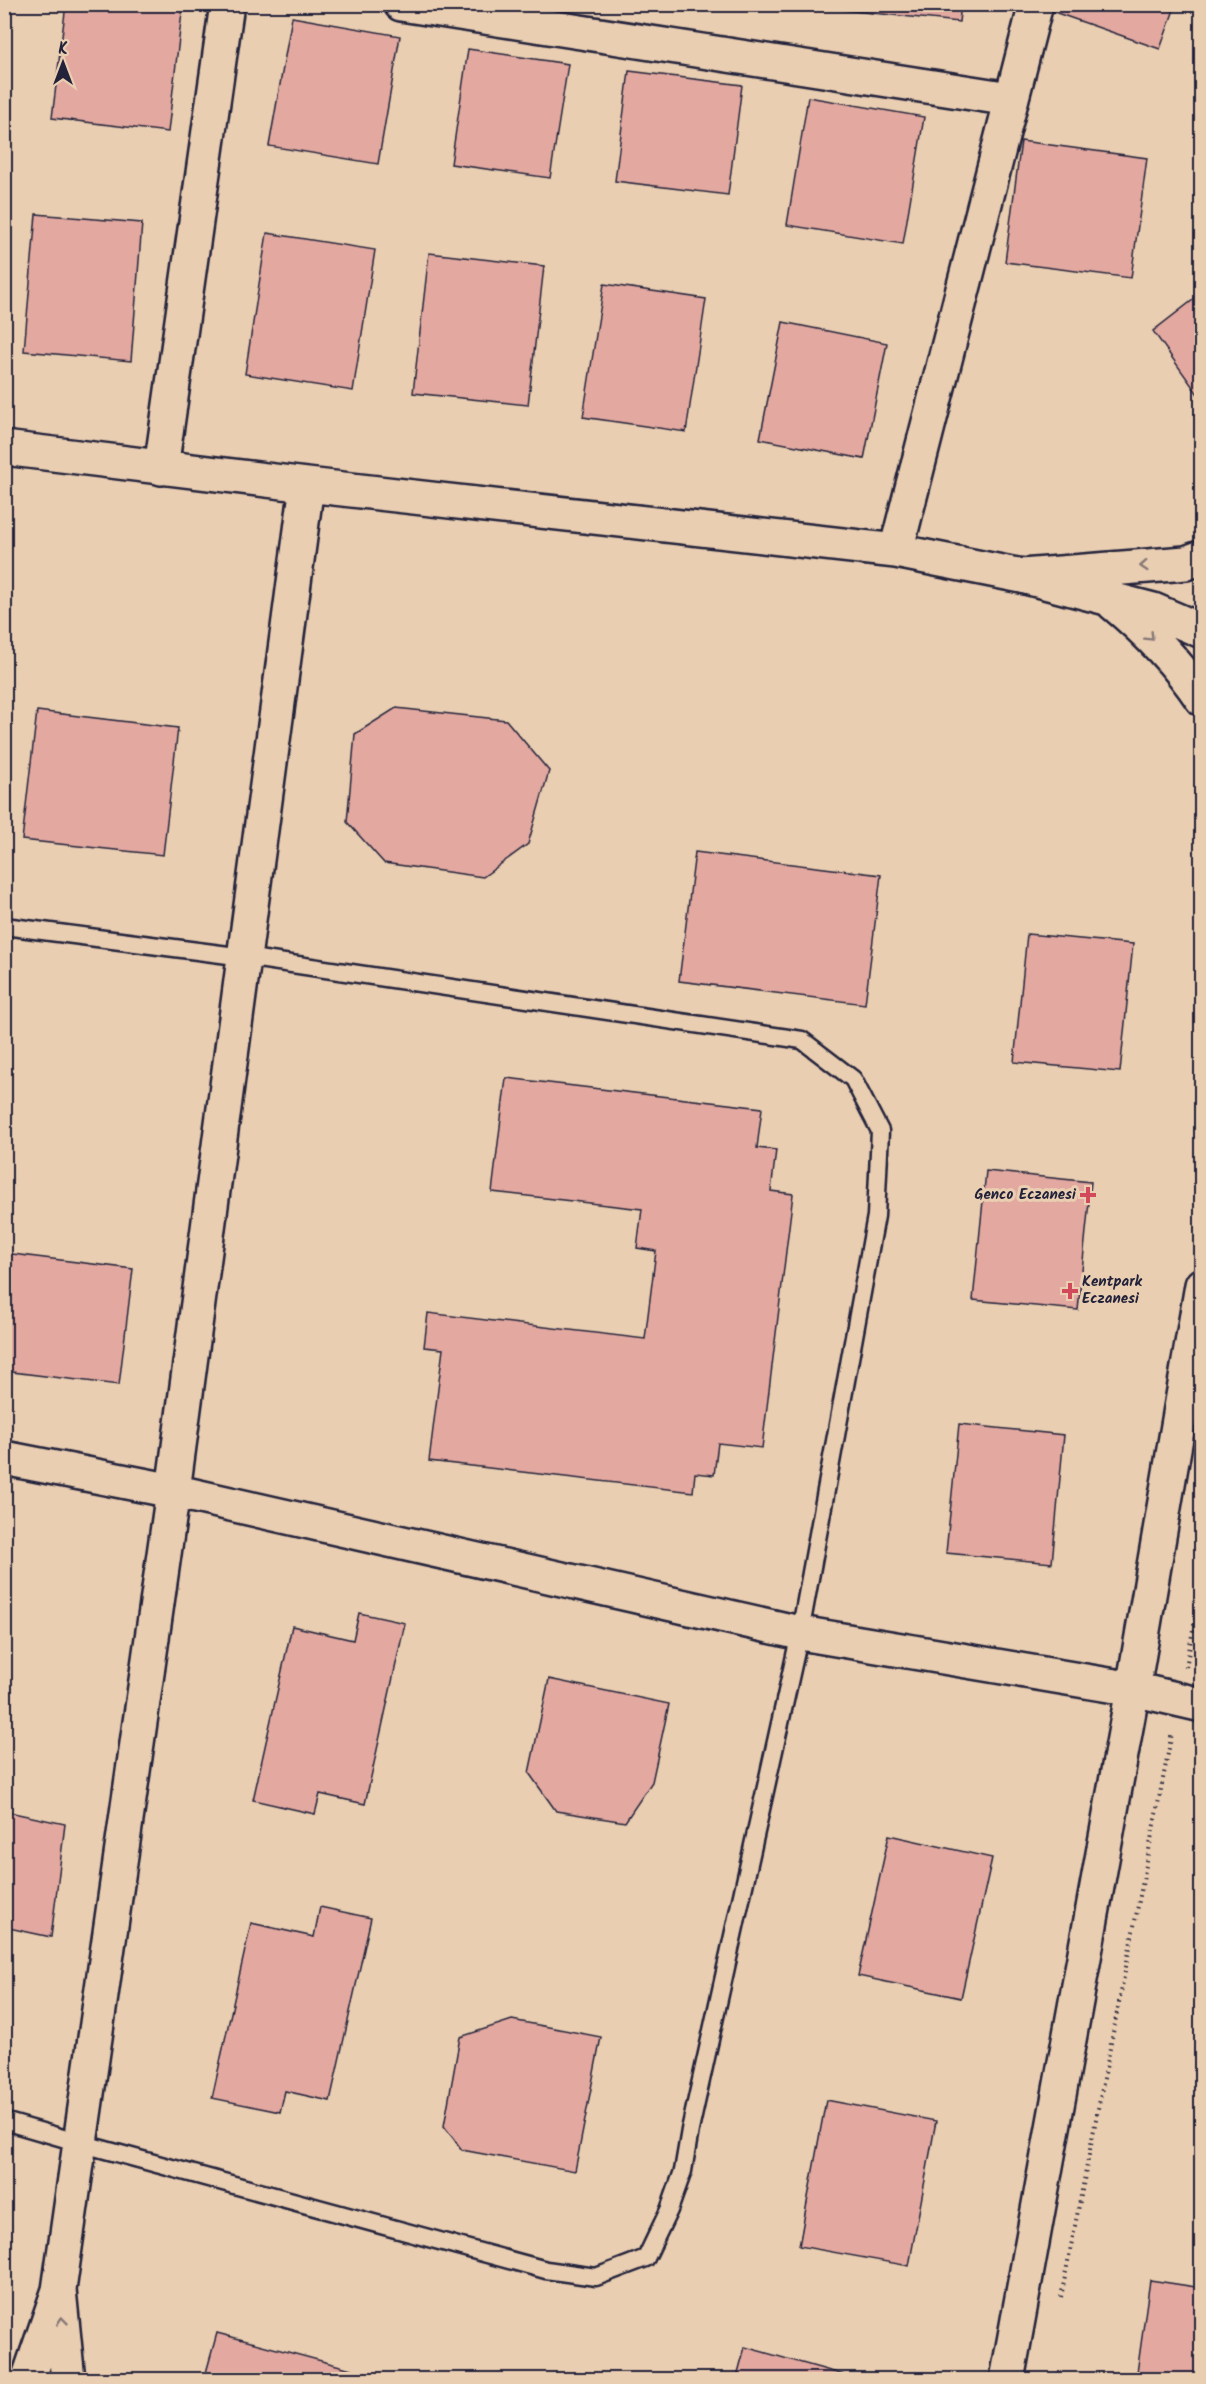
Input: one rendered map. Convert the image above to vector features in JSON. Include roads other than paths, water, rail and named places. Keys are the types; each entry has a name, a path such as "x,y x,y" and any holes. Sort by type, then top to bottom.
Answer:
{"street":[{"path":"161,468 227,4"},
{"path":"896,551 1036,4"},
{"path":"415,5 1010,99"},
{"path":"4,448 161,468 896,551 1022,576 1153,610 1202,631"},
{"path":"28,2379 59,2290 173,1491 307,484"},
{"path":"1022,576 1186,563 1202,557"},
{"path":"1107,598 1167,653 1202,699"},
{"path":"1006,2379 1133,1689 1202,1285"},
{"path":"4,1458 173,1491 800,1633 1133,1689 1190,1703"},
{"path":"59,2290 68,2379"}],"lane":[{"path":"4,926 244,957 802,1040 853,1079 880,1131 876,1215 800,1633 690,2130 683,2171 669,2210 646,2258 596,2277 546,2270 4,2121"}],"place":[{"name":"Genco Eczanesi","path":"1088,1195"},
{"name":"Kentpark Eczanesi","path":"1070,1291"}]}
